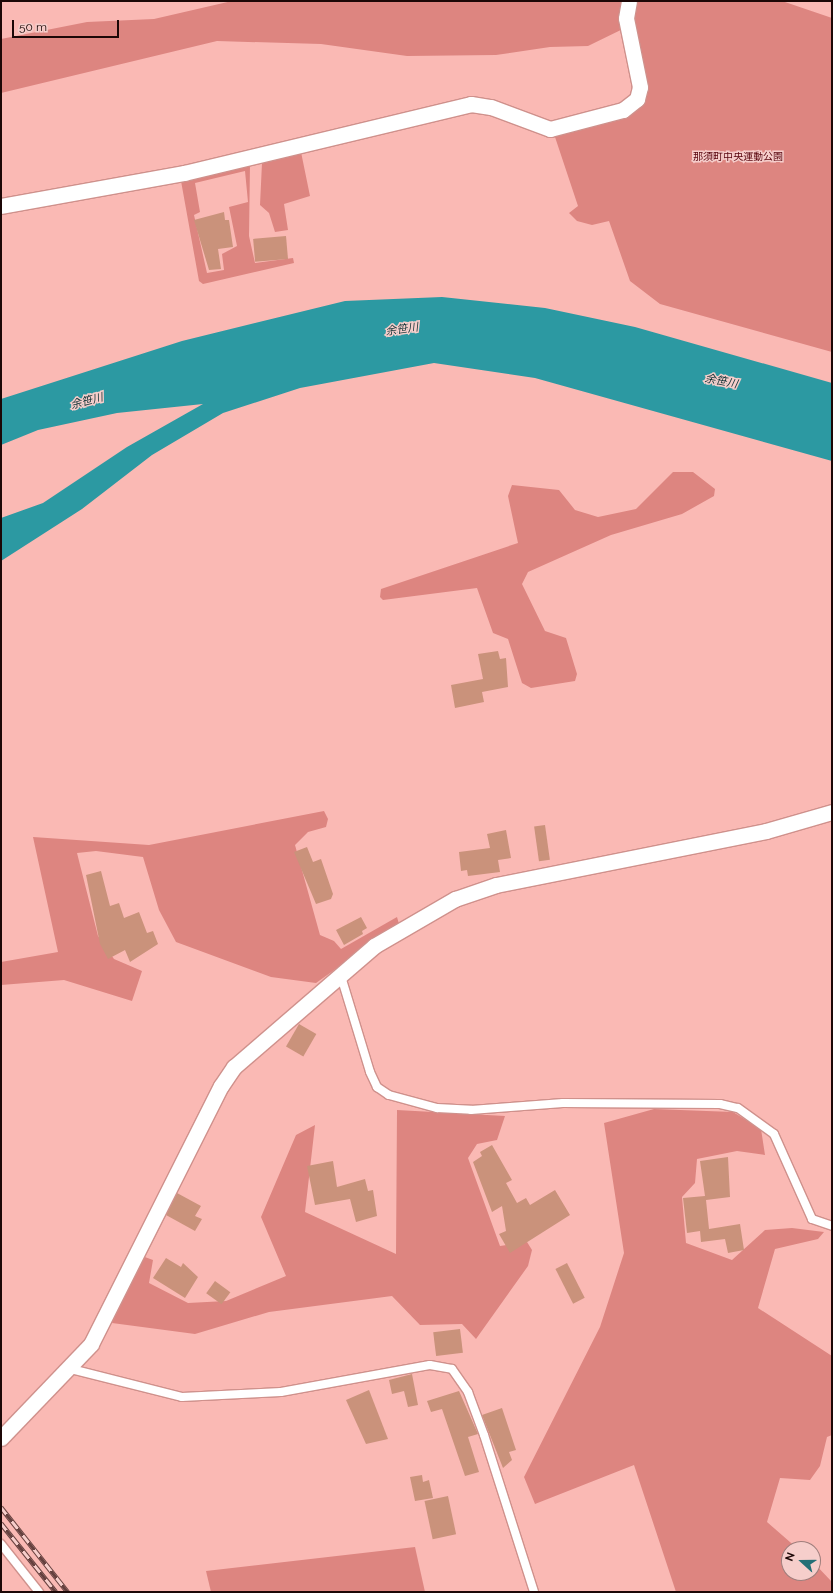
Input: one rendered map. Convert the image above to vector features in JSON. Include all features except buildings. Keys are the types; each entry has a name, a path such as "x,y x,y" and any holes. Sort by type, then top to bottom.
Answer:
{"street":[{"path":"1,206 150,180 471,104 490,107 550,129 623,110 637,99 640,86 626,18 629,1"},
{"path":"1,1438 71,1369 109,1314 221,1086 246,1055 340,972 411,922 454,899 496,885 766,830 832,812"}],"lane":[{"path":"340,972 370,1072 377,1087 389,1095 437,1108 472,1110 562,1103 720,1104 738,1108 774,1134 812,1218 832,1226"},
{"path":"71,1369 182,1397 281,1392 430,1365 452,1369 468,1392 484,1435 534,1592"},
{"path":"1,1544 39,1592"}],"green space":[{"name":"那須町中央運動公園","path":"232,1 782,1 832,18 832,352 660,304 630,281 609,221 592,225 577,221 569,213 578,206 555,137 641,100 631,25 588,46 550,47 496,55 407,56 321,44 217,41 1,93 1,39 87,22 154,19"},
{"path":"301,152 310,196 284,204 288,230 275,232 269,213 260,205 262,163"},
{"path":"250,164 249,236 255,263 293,258 294,263 203,284 199,281 181,181","holes":["245,171 248,202 229,207 237,246 222,254 224,270 207,273 194,215 200,212 195,183"]},
{"path":"673,472 693,472 715,489 714,496 682,514 611,535 528,572 522,584 545,631 566,638 577,674 575,681 531,688 522,683 508,639 493,633 477,588 383,600 380,597 381,589 518,543 508,496 512,485 559,490 575,510 598,517 636,509"},
{"path":"324,811 328,819 326,827 308,832 295,845 320,935 334,941 341,949 397,917 399,924 316,983 271,977 176,942 159,910 143,857 96,851 77,853 98,936 114,959 142,971 132,1001 64,980 1,985 1,962 58,952 33,837 149,845"},
{"path":"654,1109 733,1112 761,1129 765,1155 737,1151 697,1159 695,1183 682,1197 686,1243 732,1260 765,1230 792,1228 824,1232 818,1239 775,1249 758,1308 832,1356 832,1435 827,1437 820,1466 810,1480 780,1478 767,1522 789,1541 781,1541 781,1581 821,1581 821,1570 832,1582 832,1592 676,1592 634,1465 535,1504 524,1477 600,1327 624,1253 604,1123"},
{"path":"397,1110 505,1116 497,1140 477,1144 468,1158 500,1246 527,1242 532,1250 528,1266 476,1339 462,1324 420,1325 392,1296 269,1312 195,1334 112,1323 142,1256 153,1260 149,1283 188,1303 226,1301 286,1276 261,1217 296,1135 315,1125 305,1212 396,1254"},
{"path":"415,1547 425,1592 211,1592 206,1571"}],"water":[{"name":"余笹川","path":"442,297 545,308 635,327 832,383 832,461 535,378 434,363 300,388 223,413 152,455 82,509 1,561 1,518 43,503 127,447 203,404 117,413 38,430 1,445 1,399 182,341 345,301"}],"railway":[{"path":"1,1507 68,1592"},
{"path":"1,1523 56,1592"}]}
